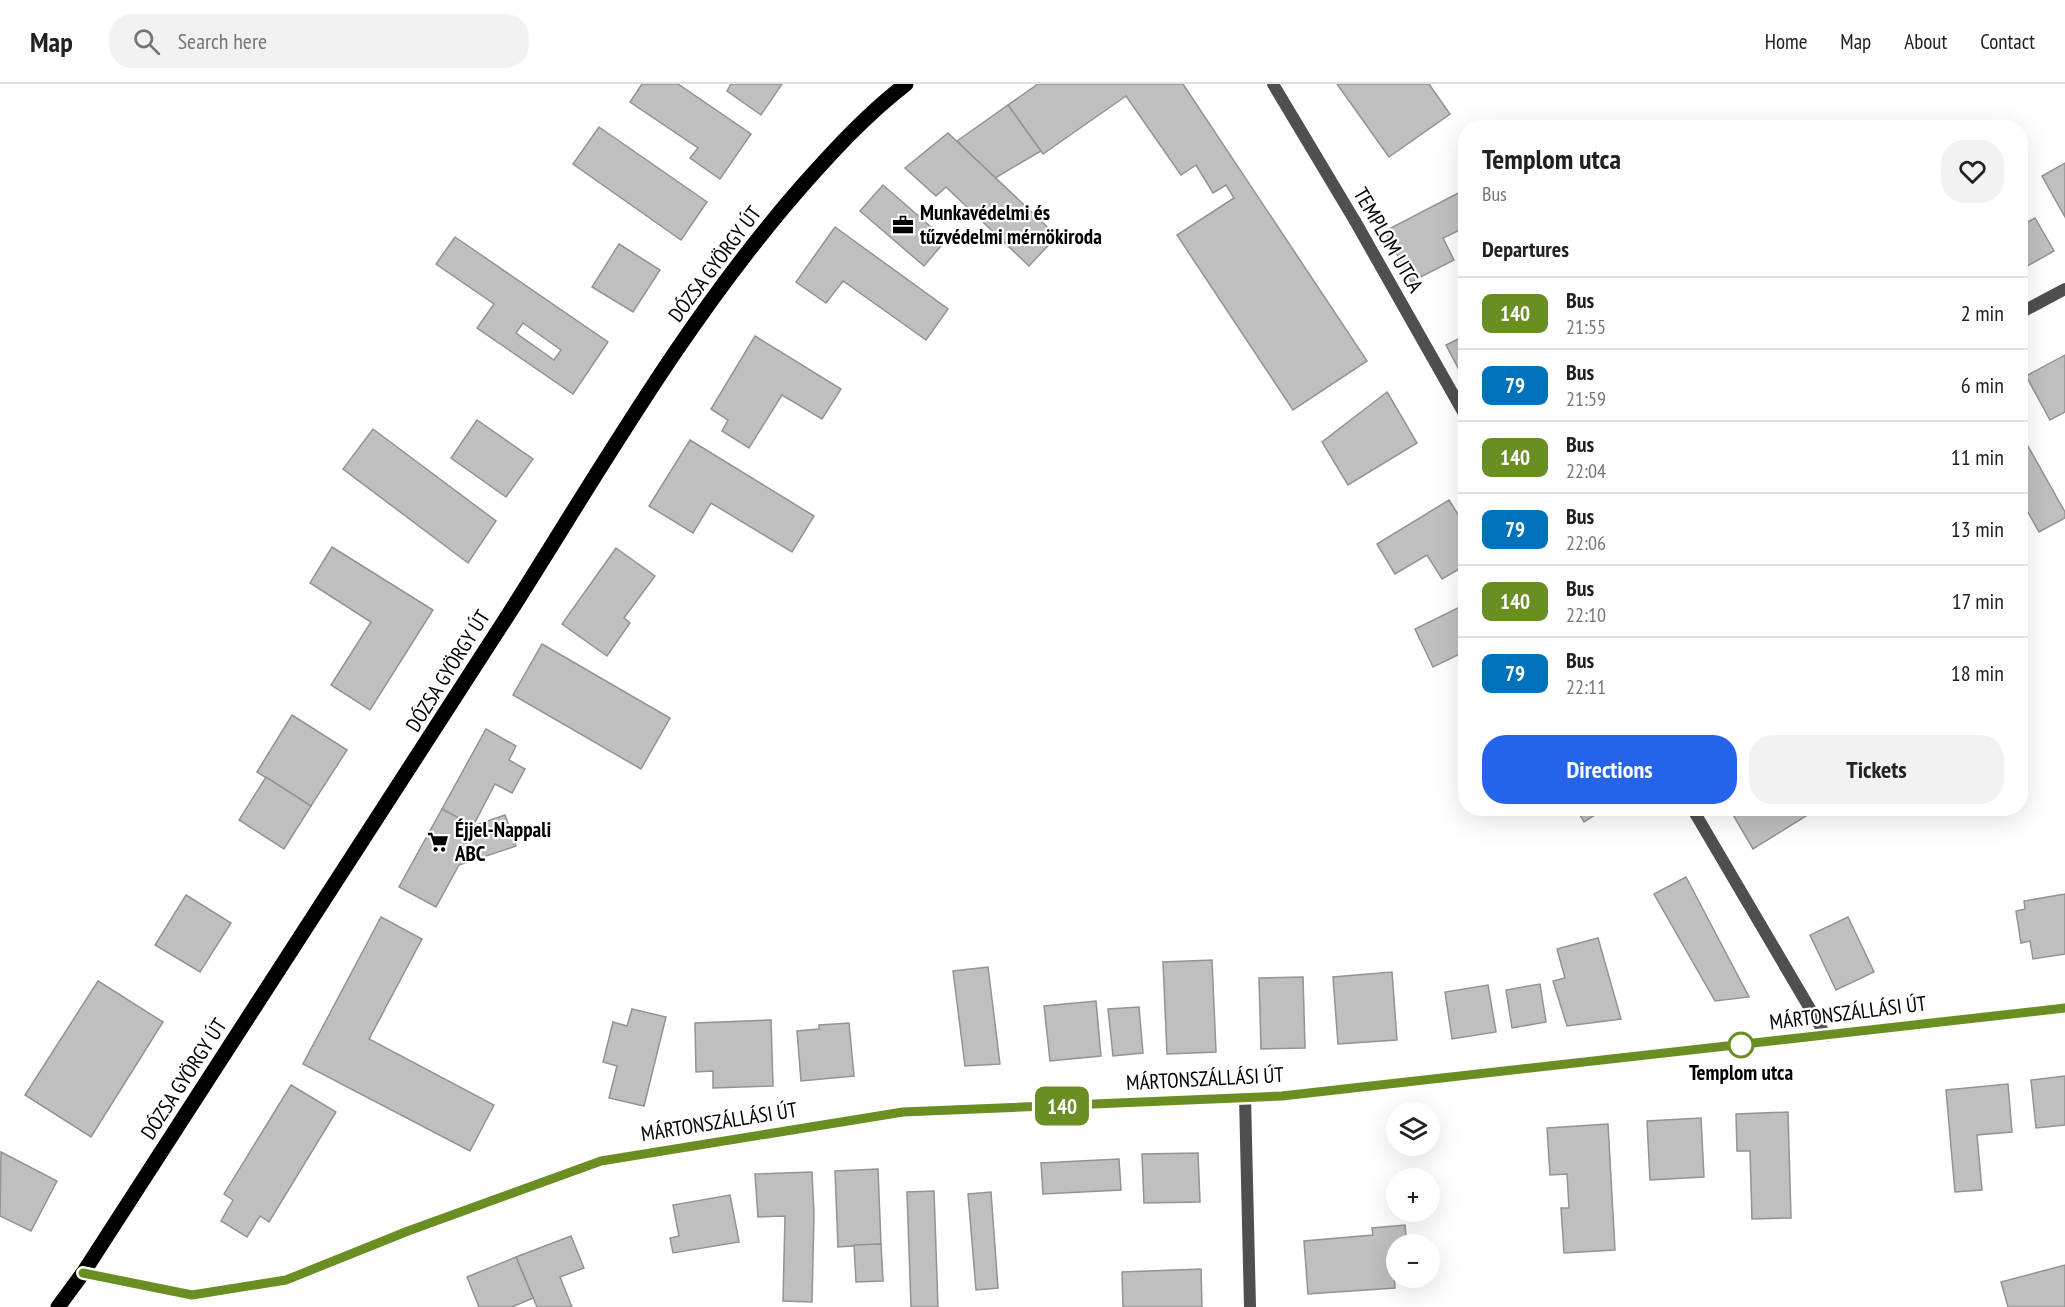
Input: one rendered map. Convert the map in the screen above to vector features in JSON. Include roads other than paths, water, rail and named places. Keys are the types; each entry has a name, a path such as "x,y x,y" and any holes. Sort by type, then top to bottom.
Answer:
{"main road":[{"name":"DÓZSA GYÖRGY ÚT","path":"58,1307 83,1273 385,810 649,393 716,294 754,243 829,156 906,84"}],"street":[{"name":"TEMPLOM UTCA","path":"1273,84 1355,221 1458,403"},
{"path":"2028,309 2065,289"},
{"path":"1697,816 1826,1036"},
{"name":"MÁRTONSZÁLLÁSI ÚT","path":"83,1273 192,1295 286,1280 408,1231 601,1161 903,1112 1282,1096 2065,1008"},
{"path":"1245,1097 1250,1307"}],"place":[{"name":"Munkavédelmi és tűzvédelmi mérnökiroda","path":"903,225"},
{"name":"Éjjel-Nappali ABC","path":"438,842"},
{"name":"Templom utca","path":"1741,1045"}]}
